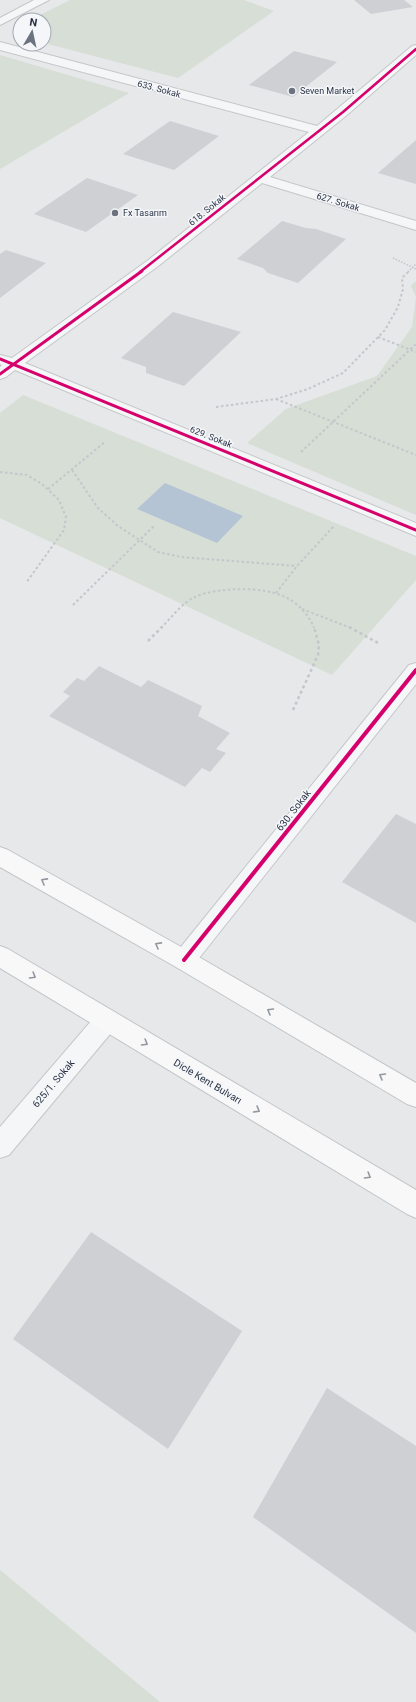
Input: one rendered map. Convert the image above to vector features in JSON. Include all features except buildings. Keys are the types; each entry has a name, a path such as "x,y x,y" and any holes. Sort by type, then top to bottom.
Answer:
{"main road":[{"path":"0,856 184,960 416,1096"},
{"name":"Dicle Kent Bulvarı","path":"0,956 416,1205"}],"street":[{"path":"0,22 43,0"},
{"name":"633. Sokak","path":"0,46 319,131"},
{"name":"618. Sokak","path":"4,366 152,264 319,131 416,49"},
{"name":"627. Sokak","path":"260,178 416,226"},
{"name":"629. Sokak","path":"4,366 416,530"},
{"name":"630. Sokak","path":"184,960 416,670"},
{"name":"625/1. Sokak","path":"0,1146 107,1020"}],"path":[{"path":"393,258 416,269"},
{"path":"216,408 276,399 308,389 343,372 385,330 398,306 403,289 402,278 416,264"},
{"path":"378,337 416,352"},
{"path":"301,452 416,344"},
{"path":"276,399 416,455"},
{"path":"48,490 105,442"},
{"path":"72,470 98,508 118,526 158,552 180,556 297,566"},
{"path":"0,472 27,475 59,500 66,517 64,530 26,583"},
{"path":"73,606 154,526"},
{"path":"276,593 297,566 334,526"},
{"path":"148,641 192,598 210,592 228,590 276,593 307,614 317,632 318,655 293,710"},
{"path":"300,608 344,624 380,644"}],"shaded area":[{"path":"70,0 244,0 274,11 178,78 52,45 52,12 46,12"},
{"path":"0,55 129,93 0,169"},
{"path":"416,281 416,297 411,286"},
{"path":"416,297 416,515 247,443 286,409 377,376 412,327"},
{"path":"23,395 416,556 416,580 332,675 0,518 0,413"},
{"path":"0,1570 160,1702 0,1702"}],"water":[{"path":"165,483 243,516 217,543 137,509"}],"cycle path":[{"path":"0,374 152,264 343,112 416,49"},
{"path":"0,359 416,530"},
{"path":"184,960 416,670"}],"place":[{"name":"Seven Market","path":"292,91"},
{"name":"Fx Tasarım","path":"115,213"}]}
